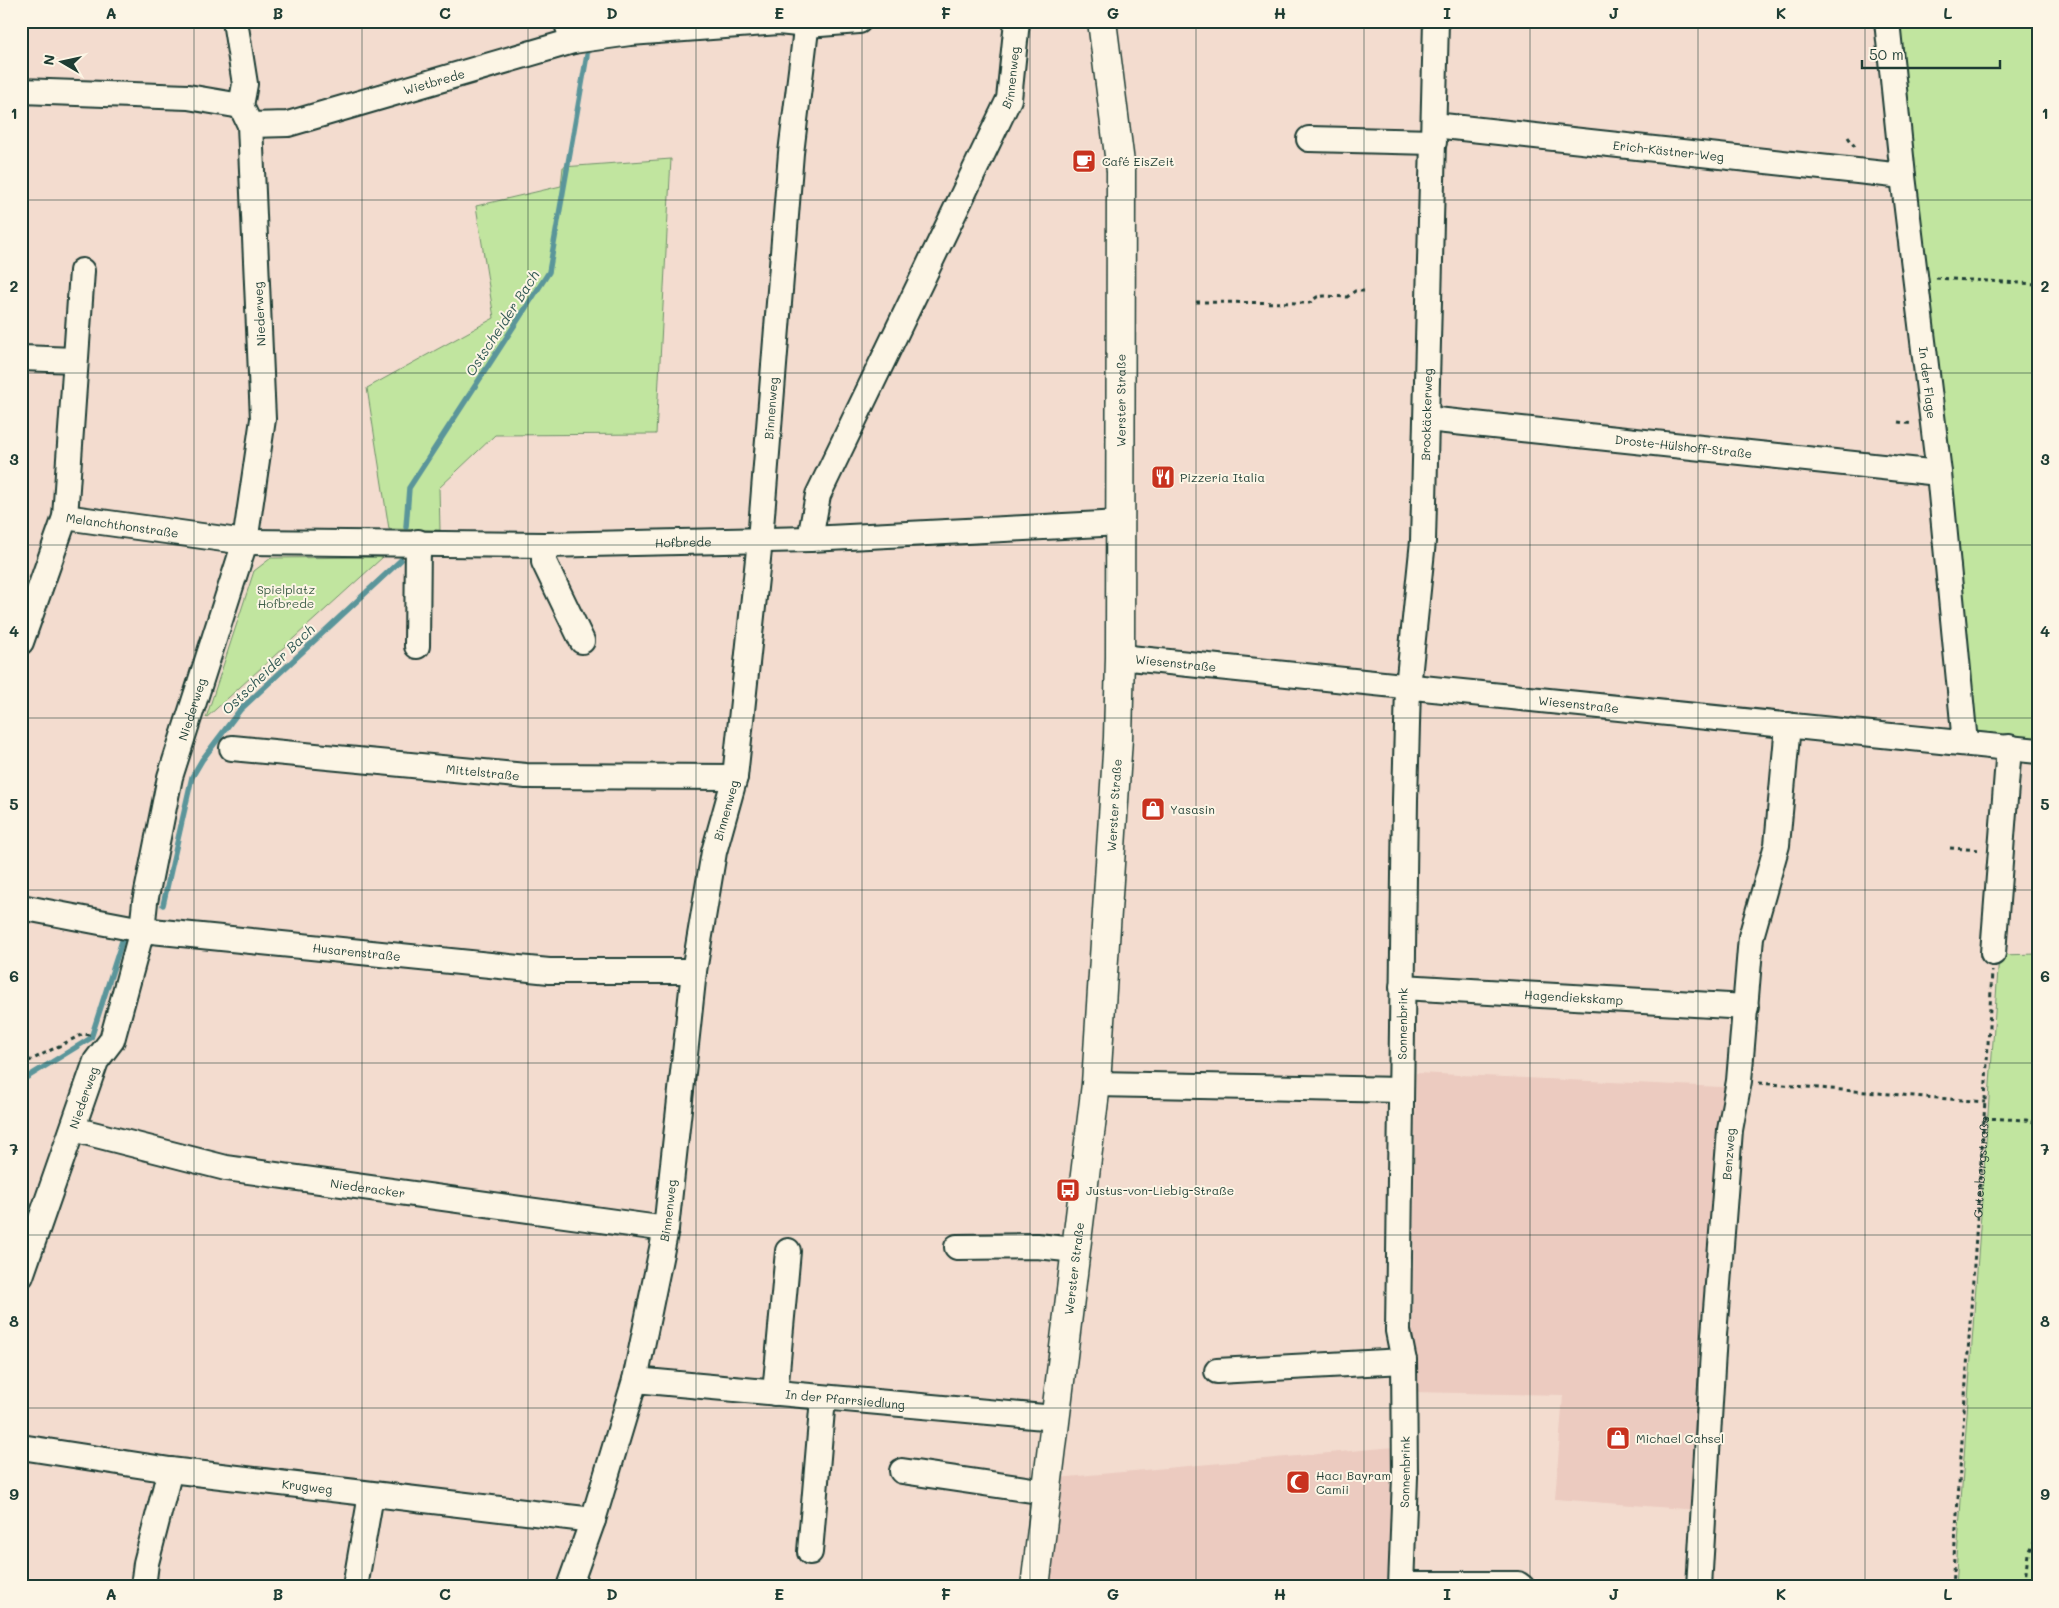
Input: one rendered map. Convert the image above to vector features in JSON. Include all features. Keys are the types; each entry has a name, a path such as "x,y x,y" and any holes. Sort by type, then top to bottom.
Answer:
{"main road":[{"name":"Werster Straße","path":"1035,1587 1096,1084 1118,738 1121,523 1121,171 1102,21"}],"street":[{"name":"Niederweg","path":"21,1276 96,1061 112,1040 142,930 145,902 170,777 245,542 263,419 244,84 235,21"},
{"name":"Wietbrede","path":"21,91 188,97 246,115 288,124 569,31 630,33 779,22 859,21"},
{"name":"Binnenweg","path":"810,539 818,495 1009,100 1017,21"},
{"name":"Brockäckerweg","path":"1408,687 1423,541 1436,21"},
{"name":"In der Flage","path":"1887,21 1903,176 1939,473 1965,743"},
{"name":"Binnenweg","path":"569,1587 592,1520 635,1380 666,1229 694,971 714,852 734,777 760,540 791,153 807,23"},
{"path":"1309,139 1434,134"},
{"name":"Erich-Kästner-Weg","path":"1434,134 1903,176"},
{"name":"Melanchthonstraße","path":"82,271 65,517 245,542"},
{"path":"21,358 75,360"},
{"name":"Droste-Hülshoff-Straße","path":"1427,419 1939,473"},
{"path":"21,642 65,517"},
{"name":"Hofbrede","path":"245,542 418,542 544,545 810,539 1121,523"},
{"path":"417,646 418,542"},
{"path":"544,545 544,562 582,640"},
{"name":"Wiesenstraße","path":"1120,657 2038,751"},
{"name":"Sonnenbrink","path":"1408,687 1398,1331 1404,1361 1405,1477 1401,1585 1518,1584 1522,1587"},
{"name":"Benzweg","path":"1699,1587 1730,1130 1739,1081 1751,937 1777,845 1788,726"},
{"name":"Mittelstraße","path":"232,748 526,776 734,777"},
{"path":"1993,953 2009,748"},
{"name":"Husarenstraße","path":"21,906 142,930 549,971 694,971"},
{"name":"Hagendiekskamp","path":"1402,987 1746,1007"},
{"path":"1096,1084 1401,1090"},
{"name":"Niederacker","path":"73,1129 226,1168 666,1229"},
{"path":"957,1247 1030,1246 1076,1250"},
{"path":"775,1393 788,1251"},
{"path":"1218,1371 1404,1361"},
{"name":"In der Pfarrsiedlung","path":"635,1380 1055,1418"},
{"path":"810,1552 823,1398"},
{"name":"Krugweg","path":"21,1447 170,1470 592,1520"},
{"path":"143,1587 146,1563 170,1470"},
{"path":"902,1471 1046,1492"},
{"path":"355,1587 371,1495"}],"path":[{"path":"1915,276 2038,284"},
{"path":"1196,302 1309,303 1318,297 1347,297 1355,290 1364,291"},
{"path":"1950,848 2001,851"},
{"name":"Gutenbergstraße","path":"1952,1587 1984,1118 1993,953"},
{"path":"21,1065 83,1034"},
{"path":"1739,1081 1985,1102"},
{"path":"1984,1118 2038,1122"},
{"path":"2025,1582 2028,1553 2038,1531"},
{"path":"1993,1587 2038,1580"}],"shaded area":[{"path":"1416,1073 1722,1087 1741,1079 1710,1511 1555,1499 1563,1395 1412,1392"},
{"path":"1405,1446 1399,1587 1048,1587 1057,1478"}],"green space":[{"path":"1891,21 2038,21 2038,748 1968,742"},
{"path":"671,159 656,434 495,435 439,488 440,530 389,529 367,388 494,318 476,206 561,186 563,167"},
{"name":"Spielplatz Hofbrede","path":"383,557 206,718 254,571 271,558"},
{"path":"2038,954 2038,1587 1955,1587 1999,955"}],"waterway":[{"name":"Ostscheider Bach","path":"581,21 583,28"},
{"name":"Ostscheider Bach","path":"406,527 409,488 549,272 587,55"},
{"name":"Ostscheider Bach","path":"163,905 192,777 202,760 240,710 401,560"},
{"name":"Ostscheider Bach","path":"21,1081 91,1038 122,941"}],"place":[{"name":"Café EisZeit","path":"1084,161"},
{"name":"Pizzeria Italia","path":"1163,477"},
{"name":"Yasasin","path":"1153,809"},
{"name":"Justus-von-Liebig-Straße","path":"1068,1190"},
{"name":"Michael Cahsel","path":"1618,1438"},
{"name":"Hacı Bayram Camii","path":"1298,1482"}]}
